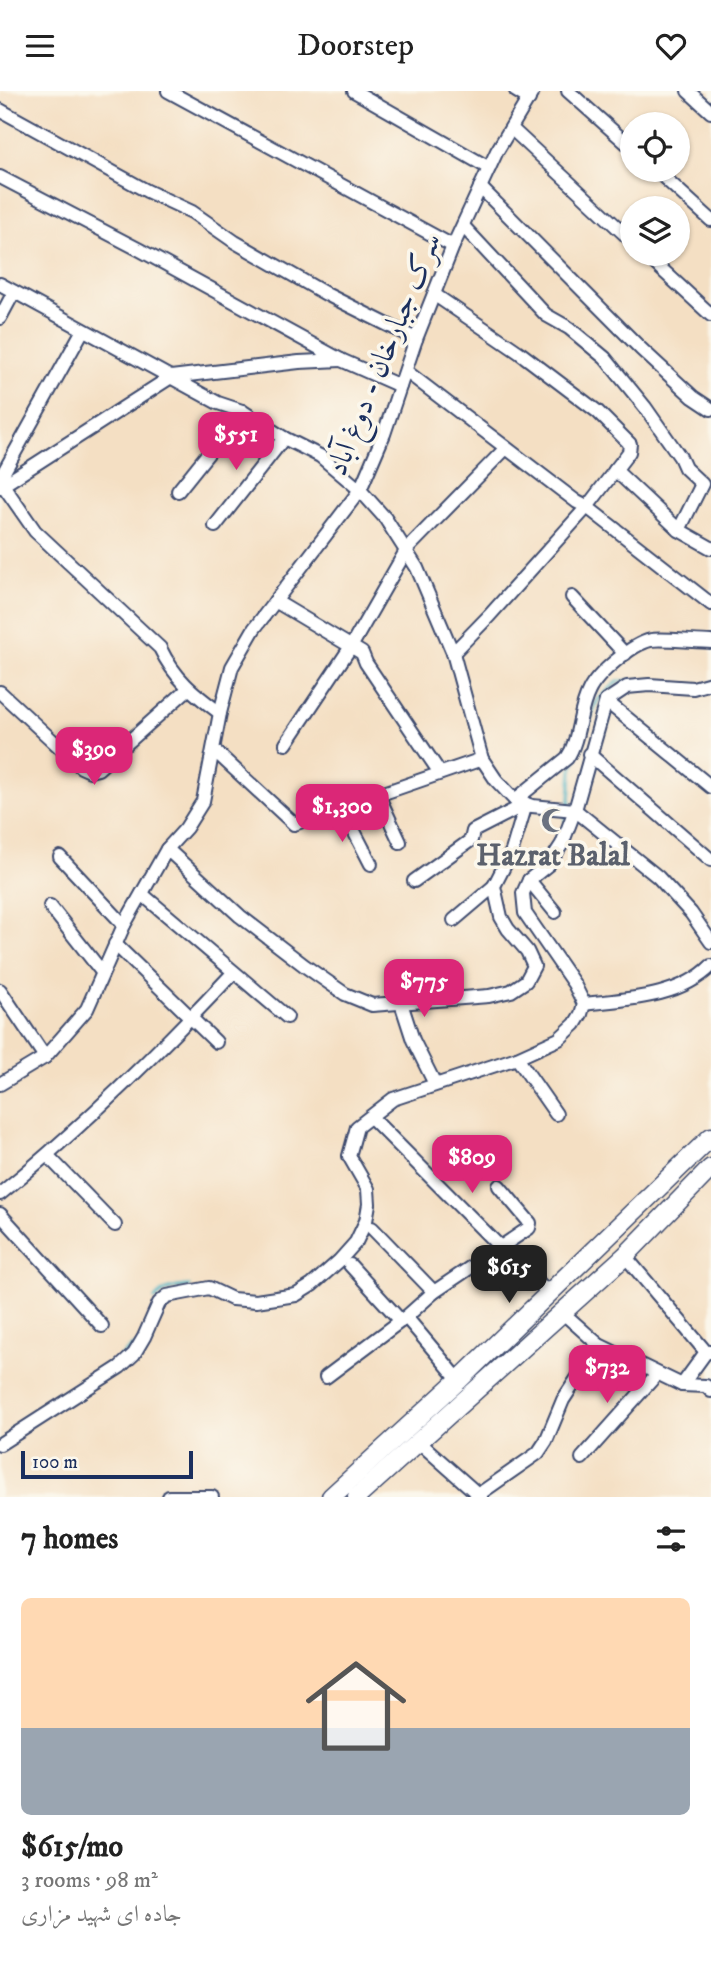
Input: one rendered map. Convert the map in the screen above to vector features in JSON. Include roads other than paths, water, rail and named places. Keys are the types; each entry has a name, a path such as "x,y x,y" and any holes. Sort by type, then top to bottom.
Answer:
{"main road":[{"path":"331,1497 459,1380 711,1137"},
{"path":"357,1497 625,1256 711,1168"}],"street":[{"path":"168,91 453,246"},
{"path":"354,91 488,169"},
{"path":"516,91 531,95"},
{"path":"568,91 620,137"},
{"path":"688,91 711,112"},
{"name":"سرک جبارخان - دوغ آباد","path":"0,1084 45,1057 87,1009 124,925 167,849 186,828 203,801 232,667 254,629 360,490 384,434 416,339 453,246 497,151 531,95"},
{"path":"0,110 147,191 192,212 235,242 326,294 416,339"},
{"path":"512,129 620,230"},
{"path":"0,177 341,360 400,386"},
{"path":"669,182 711,220"},
{"path":"480,187 641,349 693,397 711,409"},
{"path":"463,226 546,315 569,328 605,358 645,407 680,457 681,463 702,484 679,530"},
{"path":"658,266 711,315"},
{"path":"0,284 218,403 242,411 284,438 320,456 360,490 385,518 407,549 453,653 482,759 496,780 521,802 575,810 658,877 691,913 711,942"},
{"path":"0,318 14,292"},
{"path":"435,295 520,353 598,412 630,444 629,452 587,507 453,653"},
{"path":"1,483 83,330"},
{"path":"1,483 171,377 286,363 341,360"},
{"path":"407,372 711,604"},
{"path":"178,491 242,411"},
{"path":"215,526 284,438"},
{"path":"286,744 352,645 407,549 506,449"},
{"path":"615,470 679,530 711,548"},
{"path":"1,483 35,531 160,648 169,667 188,689 220,713"},
{"path":"572,597 625,654"},
{"path":"275,601 362,653 440,773"},
{"path":"414,881 471,840 473,831 521,802 566,758 573,749 589,692 602,672 625,654 651,640 711,642"},
{"path":"0,1444 120,1367 134,1354 159,1303 167,1296 209,1288 232,1299 256,1301 296,1295 312,1285 356,1241 366,1221 368,1189 349,1156 358,1128 393,1099 517,1058 559,1039 575,1024 584,1005 574,984 525,913 523,893 529,880 549,864 562,844 575,810 606,701 627,687 649,685 693,688 711,683"},
{"path":"0,692 81,767 90,771 98,769 188,689"},
{"path":"606,701 711,787"},
{"path":"215,751 294,824 482,759"},
{"path":"589,754 711,859"},
{"path":"378,795 400,842"},
{"path":"454,920 494,886 512,851 521,802"},
{"path":"342,808 371,864"},
{"path":"167,849 240,916 305,967 345,994 372,1005 489,996 511,991 526,981 534,966 527,951 501,917 494,886"},
{"path":"60,857 124,925"},
{"path":"529,880 555,912"},
{"path":"142,894 287,1017"},
{"path":"50,906 102,971"},
{"path":"115,944 216,1042"},
{"path":"584,1005 680,987 703,974 711,966"},
{"path":"0,1195 47,1155 191,1018 233,973"},
{"path":"0,989 45,1057"},
{"path":"401,1003 413,1040 435,1084"},
{"path":"517,1058 556,1114"},
{"path":"371,1117 501,1248 523,1265 548,1294"},
{"path":"47,1155 115,1225"},
{"path":"326,1377 434,1292 531,1226 499,1186"},
{"path":"0,1214 102,1326"},
{"path":"372,1228 434,1292"},
{"path":"625,1256 708,1352 682,1385"},
{"path":"350,1265 459,1380"},
{"path":"562,1313 599,1345 682,1385 706,1386 711,1391"},
{"path":"419,1442 478,1496 538,1453 546,1441 563,1400 599,1345"},
{"path":"582,1458 657,1374"},
{"path":"169,1497 212,1497"}],"waterway":[{"path":"565,820 570,800 572,770 597,701 618,681 629,681"},
{"path":"543,1041 576,1010 575,996"},
{"path":"155,1299 166,1290 189,1286"},
{"path":"68,1393 118,1360 133,1346"}],"place":[{"name":"Hazrat Balal","path":"553,820"}]}
